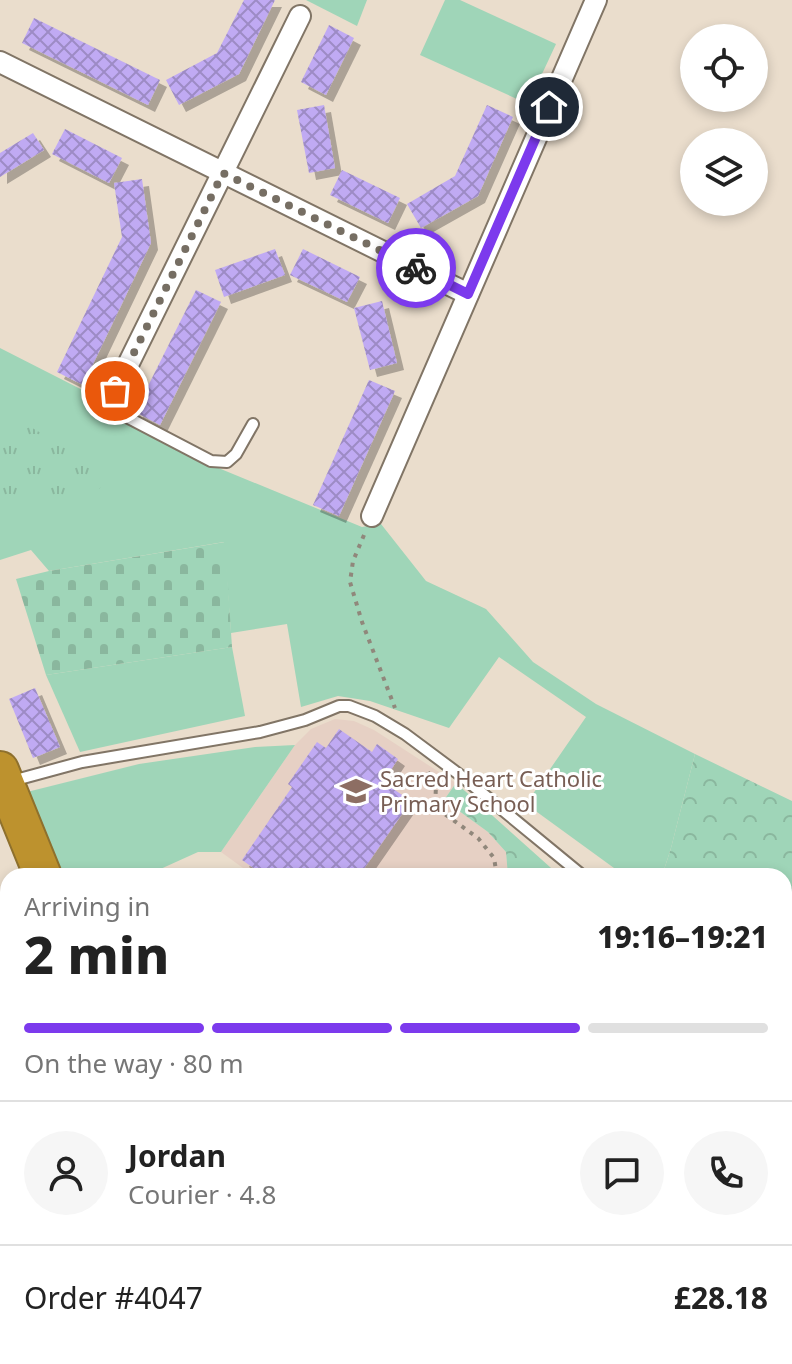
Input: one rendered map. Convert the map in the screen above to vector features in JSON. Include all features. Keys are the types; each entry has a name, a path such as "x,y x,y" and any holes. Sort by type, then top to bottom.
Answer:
{"highway":[{"path":"2,777 40,868"}],"street":[{"path":"372,516 596,0"},
{"path":"115,391 300,16"},
{"path":"0,62 468,294"}],"lane":[{"path":"115,391 114,404 121,414 211,461 227,462 236,454 253,424"},
{"path":"2,777 260,732 305,720 339,706 349,706 375,716 405,734 573,868"}],"path":[{"path":"372,516 353,561 350,582 405,734"},
{"path":"428,773 436,786 435,807 478,838 494,858 496,868"}],"shaded area":[{"name":"Sacred Heart Catholic Primary School","path":"335,719 354,721 374,730 456,783 444,800 488,832 506,852 507,868 243,868 221,852 295,745 311,729"}],"green space":[{"path":"306,0 367,0 357,26"},
{"path":"445,0 460,0 556,44 528,104 420,55"},
{"path":"0,348 108,403 120,420 209,463 213,462 216,467 362,527 381,524 426,581 486,609 533,662 596,704 695,754 665,868 614,868 526,804 586,717 499,657 449,728 370,701 338,696 301,707 287,624 231,633 224,542 49,571 31,550 0,560"},
{"path":"0,421 27,425 111,473 102,487 79,497 54,501 5,500 5,516 0,517"},
{"path":"225,542 232,647 46,675 16,579"},
{"path":"232,647 245,716 80,752 46,675"},
{"path":"295,745 221,852 198,852 163,868 56,868 23,793 139,764 255,747"},
{"path":"695,754 792,801 792,868 665,868"},
{"path":"456,783 551,868 507,868 506,852 488,832 444,800"}],"building":[{"path":"244,0 275,0 239,74 179,105 166,80 217,53"},
{"path":"34,18 160,80 148,105 22,43"},
{"path":"329,25 354,38 326,95 301,82"},
{"path":"324,105 335,168 309,173 297,110"},
{"path":"487,105 513,117 478,196 421,228 407,204 455,176"},
{"path":"65,129 122,158 109,183 52,154"},
{"path":"33,133 44,150 0,177 0,153"},
{"path":"342,170 400,198 388,223 330,195"},
{"path":"142,179 151,243 83,385 57,372 122,237 114,183"},
{"path":"275,249 285,275 224,297 215,270"},
{"path":"303,249 360,277 347,302 290,275"},
{"path":"196,290 221,302 160,425 135,412"},
{"path":"382,301 397,363 370,370 354,308"},
{"path":"369,380 395,391 339,516 313,505"},
{"path":"35,688 60,747 33,758 9,699"},
{"path":"339,729 372,752 377,744 398,759 383,782 411,801 365,868 254,868 242,860 292,787 288,784 317,742 326,748"}],"way so far":[{"path":"115,391 223,173 416,268"}],"place":[{"name":"Sacred Heart Catholic Primary School","path":"356,791"}],"route":[{"path":"416,268 468,294 549,107"}]}
